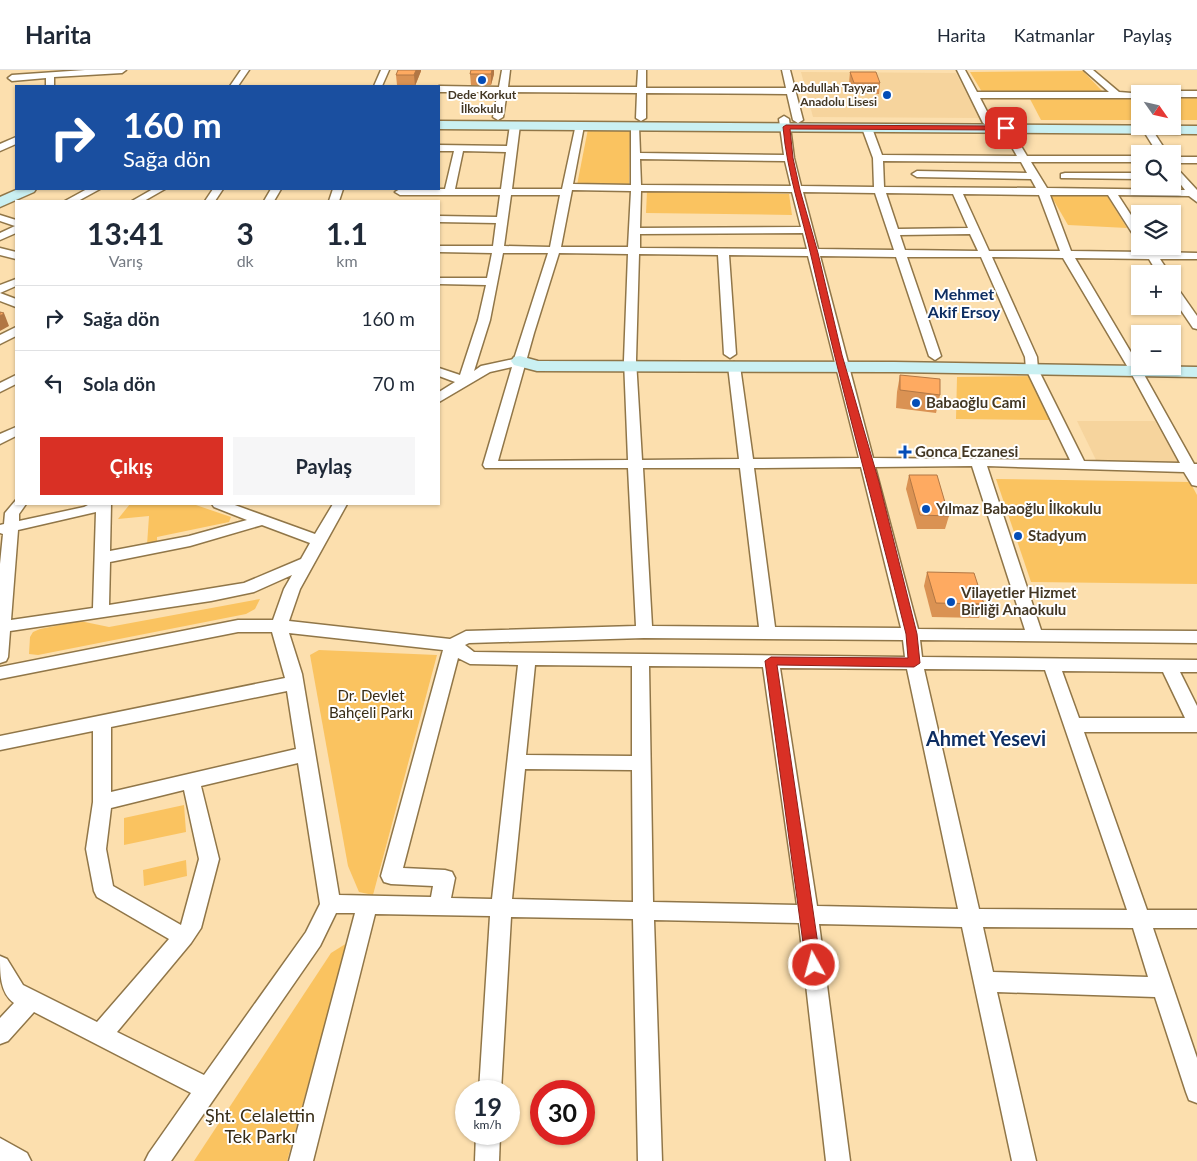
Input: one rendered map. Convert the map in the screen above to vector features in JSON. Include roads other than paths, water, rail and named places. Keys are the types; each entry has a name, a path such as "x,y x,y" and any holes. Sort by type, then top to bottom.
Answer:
{"street":[{"path":"12,78 122,70"},
{"path":"235,85 245,70"},
{"path":"378,85 385,70"},
{"path":"498,117 501,90 506,70"},
{"path":"642,70 642,91 637,122 635,156 636,189 630,359 644,632"},
{"path":"786,70 792,91 789,158 840,361 869,463 911,634 914,663 1024,1161"},
{"path":"961,70 988,122"},
{"path":"1088,70 1117,95"},
{"path":"50,75 50,85"},
{"path":"440,90 792,91"},
{"path":"1181,94 1197,94"},
{"path":"973,95 1131,95"},
{"path":"440,117 637,122 988,122 1131,127"},
{"path":"440,125 579,126 637,122"},
{"path":"790,122 867,128 1131,127"},
{"path":"1181,124 1197,124"},
{"path":"464,381 476,352 491,282 515,125"},
{"path":"579,126 555,250 490,465 636,466 978,462 1193,468"},
{"path":"867,128 878,158 879,189 935,356"},
{"path":"1006,128 1043,191 1067,256 1131,357"},
{"path":"1181,129 1197,130"},
{"path":"3,134 15,139"},
{"path":"0,148 15,140"},
{"path":"440,148 511,149"},
{"path":"448,192 460,148"},
{"path":"635,156 789,158"},
{"path":"878,158 1131,159"},
{"path":"1181,160 1197,160"},
{"path":"440,173 453,173"},
{"path":"916,174 1034,176"},
{"path":"1065,176 1131,176"},
{"path":"1181,180 1195,195"},
{"path":"0,195 15,188"},
{"path":"400,194 636,189 879,189 1110,191 1195,195"},
{"path":"0,203 27,190"},
{"path":"72,200 93,190"},
{"path":"138,200 158,190"},
{"path":"956,190 1031,363 1080,465"},
{"path":"1110,191 1131,223"},
{"path":"0,218 15,223"},
{"path":"440,219 501,220"},
{"path":"0,237 15,230"},
{"path":"634,231 808,230"},
{"path":"894,232 974,230"},
{"path":"440,248 814,253 984,253 1067,256 1131,251"},
{"path":"0,251 15,256"},
{"path":"723,252 732,360 768,633"},
{"path":"1181,254 1197,256"},
{"path":"440,281 491,282"},
{"path":"0,289 15,282"},
{"path":"0,297 15,303"},
{"path":"1181,302 1197,326"},
{"path":"0,340 15,332"},
{"path":"840,361 935,356 1031,363"},
{"path":"1181,358 1197,358"},
{"path":"440,397 486,369 520,361 537,366 630,359 1031,363 1131,362"},
{"path":"1181,369 1197,372"},
{"path":"440,372 464,381"},
{"path":"1141,375 1193,468 1197,482"},
{"path":"0,388 15,379"},
{"path":"0,440 15,432"},
{"path":"978,462 1035,636"},
{"path":"0,657 5,529 18,505"},
{"path":"5,529 88,511 100,505"},
{"path":"101,612 102,505"},
{"path":"221,505 319,541"},
{"path":"156,1161 312,939 330,904 294,683 279,626 292,589 339,505"},
{"path":"102,558 190,541 263,520"},
{"path":"1,627 248,588 306,563"},
{"path":"0,673 238,626 279,626 453,645 470,658 1197,666"},
{"path":"439,906 445,878 392,876 453,645 466,637 644,632 1197,637"},
{"path":"491,1080 501,907 527,658"},
{"path":"640,659 643,910 650,1161"},
{"path":"771,661 808,914 838,1161"},
{"path":"1051,664 1140,919 1197,1092"},
{"path":"1072,725 1197,724 1169,666"},
{"path":"0,743 294,683"},
{"path":"102,722 102,802 96,849 104,891 184,937"},
{"path":"102,802 306,754"},
{"path":"516,762 642,763"},
{"path":"100,1035 192,928 208,859 191,781"},
{"path":"330,904 971,918 1197,919"},
{"path":"300,1161 334,1040 367,905"},
{"path":"0,966 15,992 207,1089"},
{"path":"985,982 1162,987"},
{"path":"0,1034 31,1000"},
{"path":"487,1161 488,1145"}],"place":[{"name":"Dede Korkut İlkokulu","path":"482,80"},
{"name":"Abdullah Tayyar Anadolu Lisesi","path":"887,95"},
{"name":"Babaoğlu Cami","path":"916,403"},
{"name":"Gonca Eczanesi","path":"905,452"},
{"name":"Yılmaz Babaoğlu İlkokulu","path":"926,509"},
{"name":"Stadyum","path":"1018,536"},
{"name":"Vilayetler Hizmet Birliği Anaokulu","path":"951,602"}],"district":[{"name":"Mehmet Akif Ersoy","path":"964,303"},
{"name":"Ahmet Yesevi","path":"986,739"}],"park label":[{"name":"Dr. Devlet Bahçeli Parkı","path":"371,704"},
{"name":"Şht. Celalettin Tek Parkı","path":"260,1126"}]}
